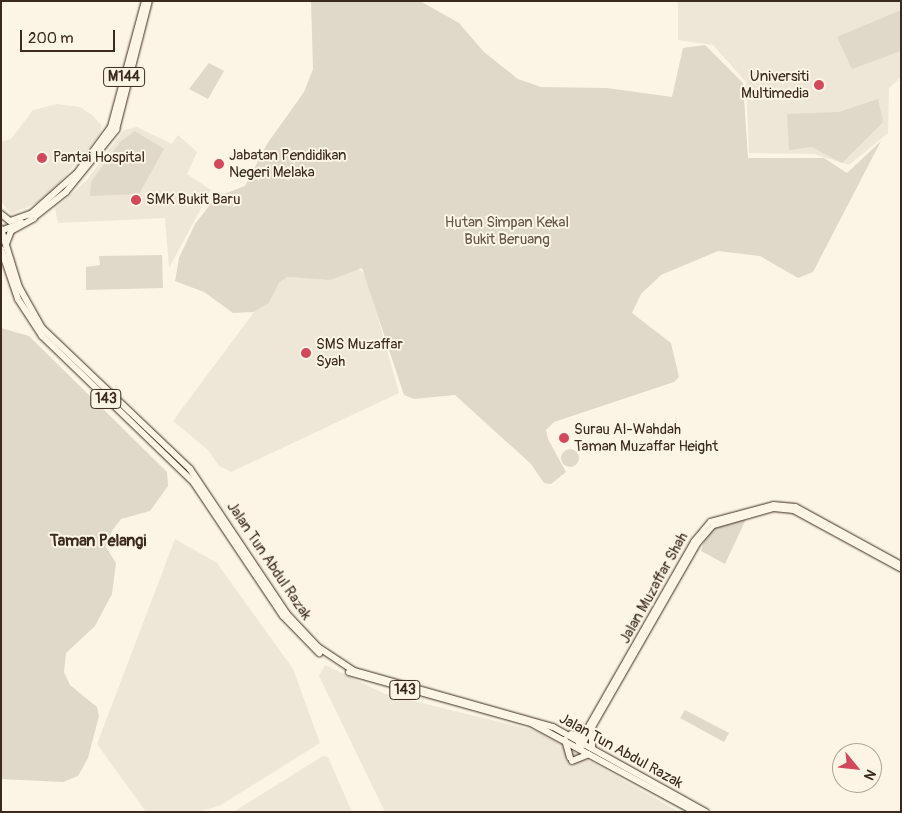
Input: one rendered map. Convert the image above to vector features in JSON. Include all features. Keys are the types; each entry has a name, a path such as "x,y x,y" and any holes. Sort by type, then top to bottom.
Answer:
{"highway":[{"path":"1,214 10,221 34,216"},
{"path":"2,248 10,231 34,216"},
{"name":"Jalan Tun Abdul Razak","path":"1,229 2,248 19,287 42,328 190,469 287,614 318,647 354,671 525,716 593,749 706,812"},
{"path":"590,729 577,736 563,735 571,759 584,753 598,757"},
{"path":"590,729 589,743 593,749"},
{"name":"Jalan Tun Abdul Razak","path":"580,744 598,757 695,812"}],"main road":[{"name":"M144","path":"34,216 62,189 102,141 122,96 145,1"},
{"name":"M144","path":"1,229 34,216 82,175 120,123 132,60 149,1"},
{"path":"102,141 120,123 122,96"},
{"name":"Jalan Muzaffar Shah","path":"590,729 689,548 710,521 773,504 795,506 901,564"},
{"name":"Jalan Muzaffar Shah","path":"580,744 698,542 712,525 773,508 793,510 901,569"}],"shaded area":[{"name":"Universiti Multimedia","path":"678,1 901,1 901,77 889,88 888,133 849,165 814,154 749,153 746,82 713,45 678,40"},
{"name":"Pantai Hospital","path":"57,104 80,107 92,115 102,126 99,135 46,199 11,214 1,201 1,142 11,139 33,110"},
{"name":"SMK Bukit Baru","path":"137,127 172,144 178,135 197,152 187,174 211,190 169,268 165,218 58,223 55,209 86,181 124,130"},
{"name":"SMS Muzaffar Syah","path":"356,267 366,275 399,393 231,472 219,466 208,450 173,421 254,312 269,303 279,283 287,277 329,280"},
{"path":"175,539 217,563 293,669 320,743 221,805 198,812 146,812 97,744"},
{"path":"325,665 385,694 537,731 679,812 385,812 319,676"},
{"path":"323,756 328,757 352,812 233,812"}],"green space":[{"name":"Hutan Simpan Kekal Bukit Beruang","path":"311,1 420,1 459,23 484,52 518,79 541,87 607,88 672,97 683,48 705,45 743,83 748,158 824,158 847,173 881,141 813,272 798,278 760,256 718,251 661,275 641,294 632,313 671,343 679,377 674,382 554,422 546,430 548,439 566,472 551,484 544,483 531,464 455,395 414,399 404,395 362,268 330,280 287,277 279,283 269,303 254,312 233,313 204,292 175,281 179,258 195,224 216,197 245,186 267,144 304,92 313,69"},
{"path":"901,10 901,51 852,69 837,37"},
{"path":"209,63 224,71 208,99 189,89"},
{"path":"878,99 883,122 842,163 812,147 789,150 787,114 839,112"},
{"path":"135,131 164,149 139,194 90,196 91,182 120,142"},
{"path":"162,255 163,288 86,290 86,267 100,265 99,256"},
{"path":"1,328 29,336 167,472 168,486 150,511 121,519 112,531 106,547 116,563 112,594 95,626 66,653 64,672 70,685 97,707 99,716 88,758 78,776 63,782 1,779"},
{"path":"570,449 576,452 579,458 576,464 570,467 564,464 561,458 564,452"},
{"path":"747,517 725,564 701,551 706,535 716,527"},
{"path":"685,710 729,733 724,742 680,718"}],"place":[{"name":"Universiti Multimedia","path":"819,85"},
{"name":"Pantai Hospital","path":"42,158"},
{"name":"Jabatan Pendidikan Negeri Melaka","path":"219,164"},
{"name":"SMK Bukit Baru","path":"136,200"},
{"name":"SMS Muzaffar Syah","path":"306,353"},
{"name":"Surau Al-Wahdah Taman Muzaffar Height","path":"564,438"}],"district":[{"name":"Taman Pelangi","path":"98,541"}]}
